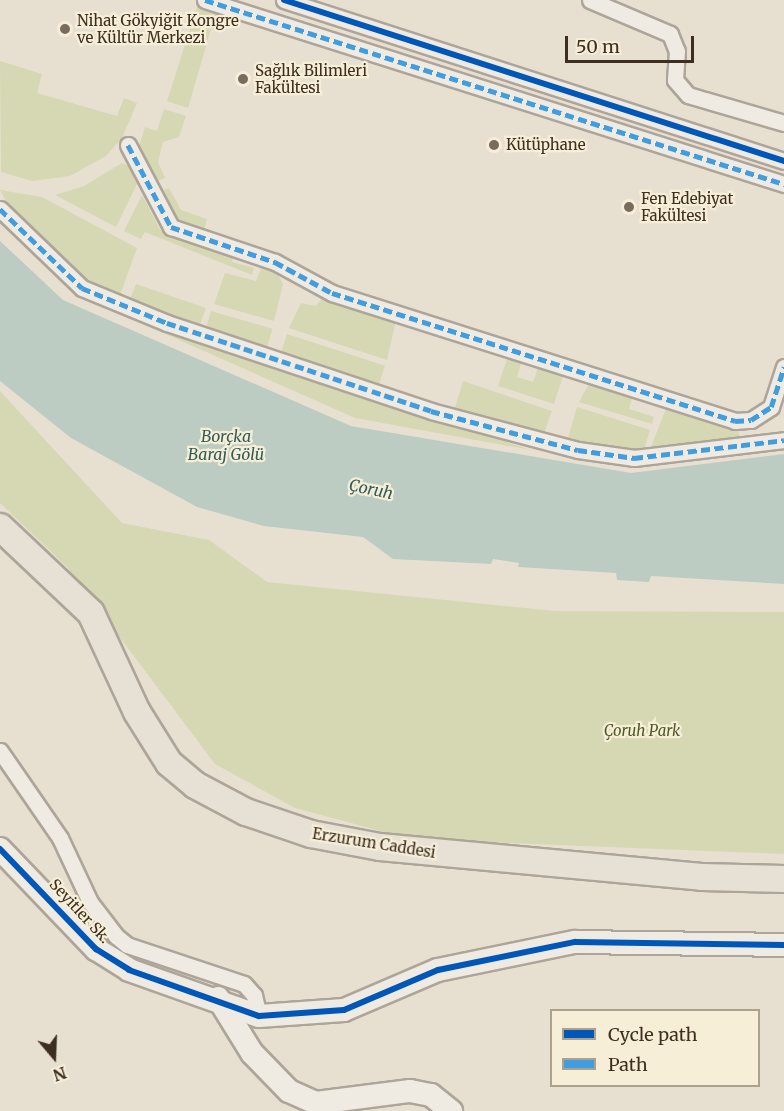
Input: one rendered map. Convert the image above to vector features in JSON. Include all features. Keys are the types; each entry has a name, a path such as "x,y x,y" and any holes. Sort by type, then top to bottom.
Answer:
{"main road":[{"name":"Erzurum Caddesi","path":"0,527 91,613 137,712 169,763 195,785 246,812 311,834 380,848 702,877 784,879"}],"street":[{"path":"205,0 784,184"},
{"path":"284,0 784,161"},
{"path":"590,0 670,34 677,51 675,80 688,95 784,123"},
{"path":"128,145 171,227 275,262 332,293 735,421 751,420 771,407 784,367"},
{"path":"0,209 82,288 167,323 441,414 578,450 634,458 784,440"},
{"path":"0,751 60,838 90,902 116,936 127,945 244,984 254,995 259,1016 344,1010 438,970 575,942 784,945"},
{"name":"Seyitler Sk.","path":"0,849 96,949 129,970 218,998 259,1016"},
{"path":"218,998 252,1053 289,1091 316,1103 410,1092 431,1095 452,1111"}],"green space":[{"path":"198,4 224,13 218,28 211,29 188,108 167,101"},
{"path":"0,61 42,74 37,93 117,116 124,98 137,103 122,138 106,156 70,176 32,181 1,172"},
{"path":"164,109 186,116 179,137 163,142 158,162 165,178 154,182 139,146 145,127 157,131"},
{"path":"122,163 129,166 137,184 116,227 55,195 84,186"},
{"path":"169,188 181,210 207,219 204,230 174,219 158,192"},
{"path":"0,190 42,197 137,248 120,295 77,274 13,214"},
{"path":"142,195 160,230 233,256 232,262 254,268 252,275 145,232 141,239 124,231"},
{"path":"262,266 276,271 283,284 274,321 214,304 225,273 256,281"},
{"path":"136,284 206,308 199,327 130,299"},
{"path":"323,297 396,320 387,360 289,328 301,303 316,306"},
{"path":"211,311 273,329 267,347 206,329"},
{"path":"134,320 531,450 355,418"},
{"path":"287,334 385,366 378,386 281,354"},
{"path":"508,356 522,360 517,377 533,382 539,365 564,373 554,404 498,386"},
{"path":"463,381 552,411 543,436 454,411"},
{"path":"590,382 633,395 629,409 654,417 652,424 579,402"},
{"name":"Çoruh Park","path":"0,391 122,523 209,540 267,582 555,611 784,612 784,854 411,839 295,808 215,764 67,567 0,503"},
{"path":"667,406 737,428 741,440 649,452"},
{"path":"577,407 650,430 643,453 567,441"}],"water":[{"name":"Borçka Baraj Gölü","path":"0,241 63,300 351,426 631,473 784,454 784,584 651,576 649,582 617,580 616,573 518,567 519,563 493,559 491,564 393,559 363,537 264,526 197,507 71,438 0,381"}],"marked path":[{"path":"205,0 784,184"},
{"path":"128,145 171,227 275,262 332,293 735,421 751,420 771,407 784,367"},
{"path":"0,209 82,288 167,323 431,411 578,450 634,458 784,440"}],"cycle path":[{"path":"284,0 784,161"},
{"path":"0,849 96,949 129,970 259,1016 344,1010 438,970 575,942 784,945"}],"place":[{"name":"Nihat Gökyiğit Kongre ve Kültür Merkezi","path":"65,29"},
{"name":"Sağlık Bilimleri Fakültesi","path":"243,79"},
{"name":"Kütüphane","path":"494,145"},
{"name":"Fen Edebiyat Fakültesi","path":"629,207"}],"water label":[{"name":"Çoruh","path":"371,489"}]}
